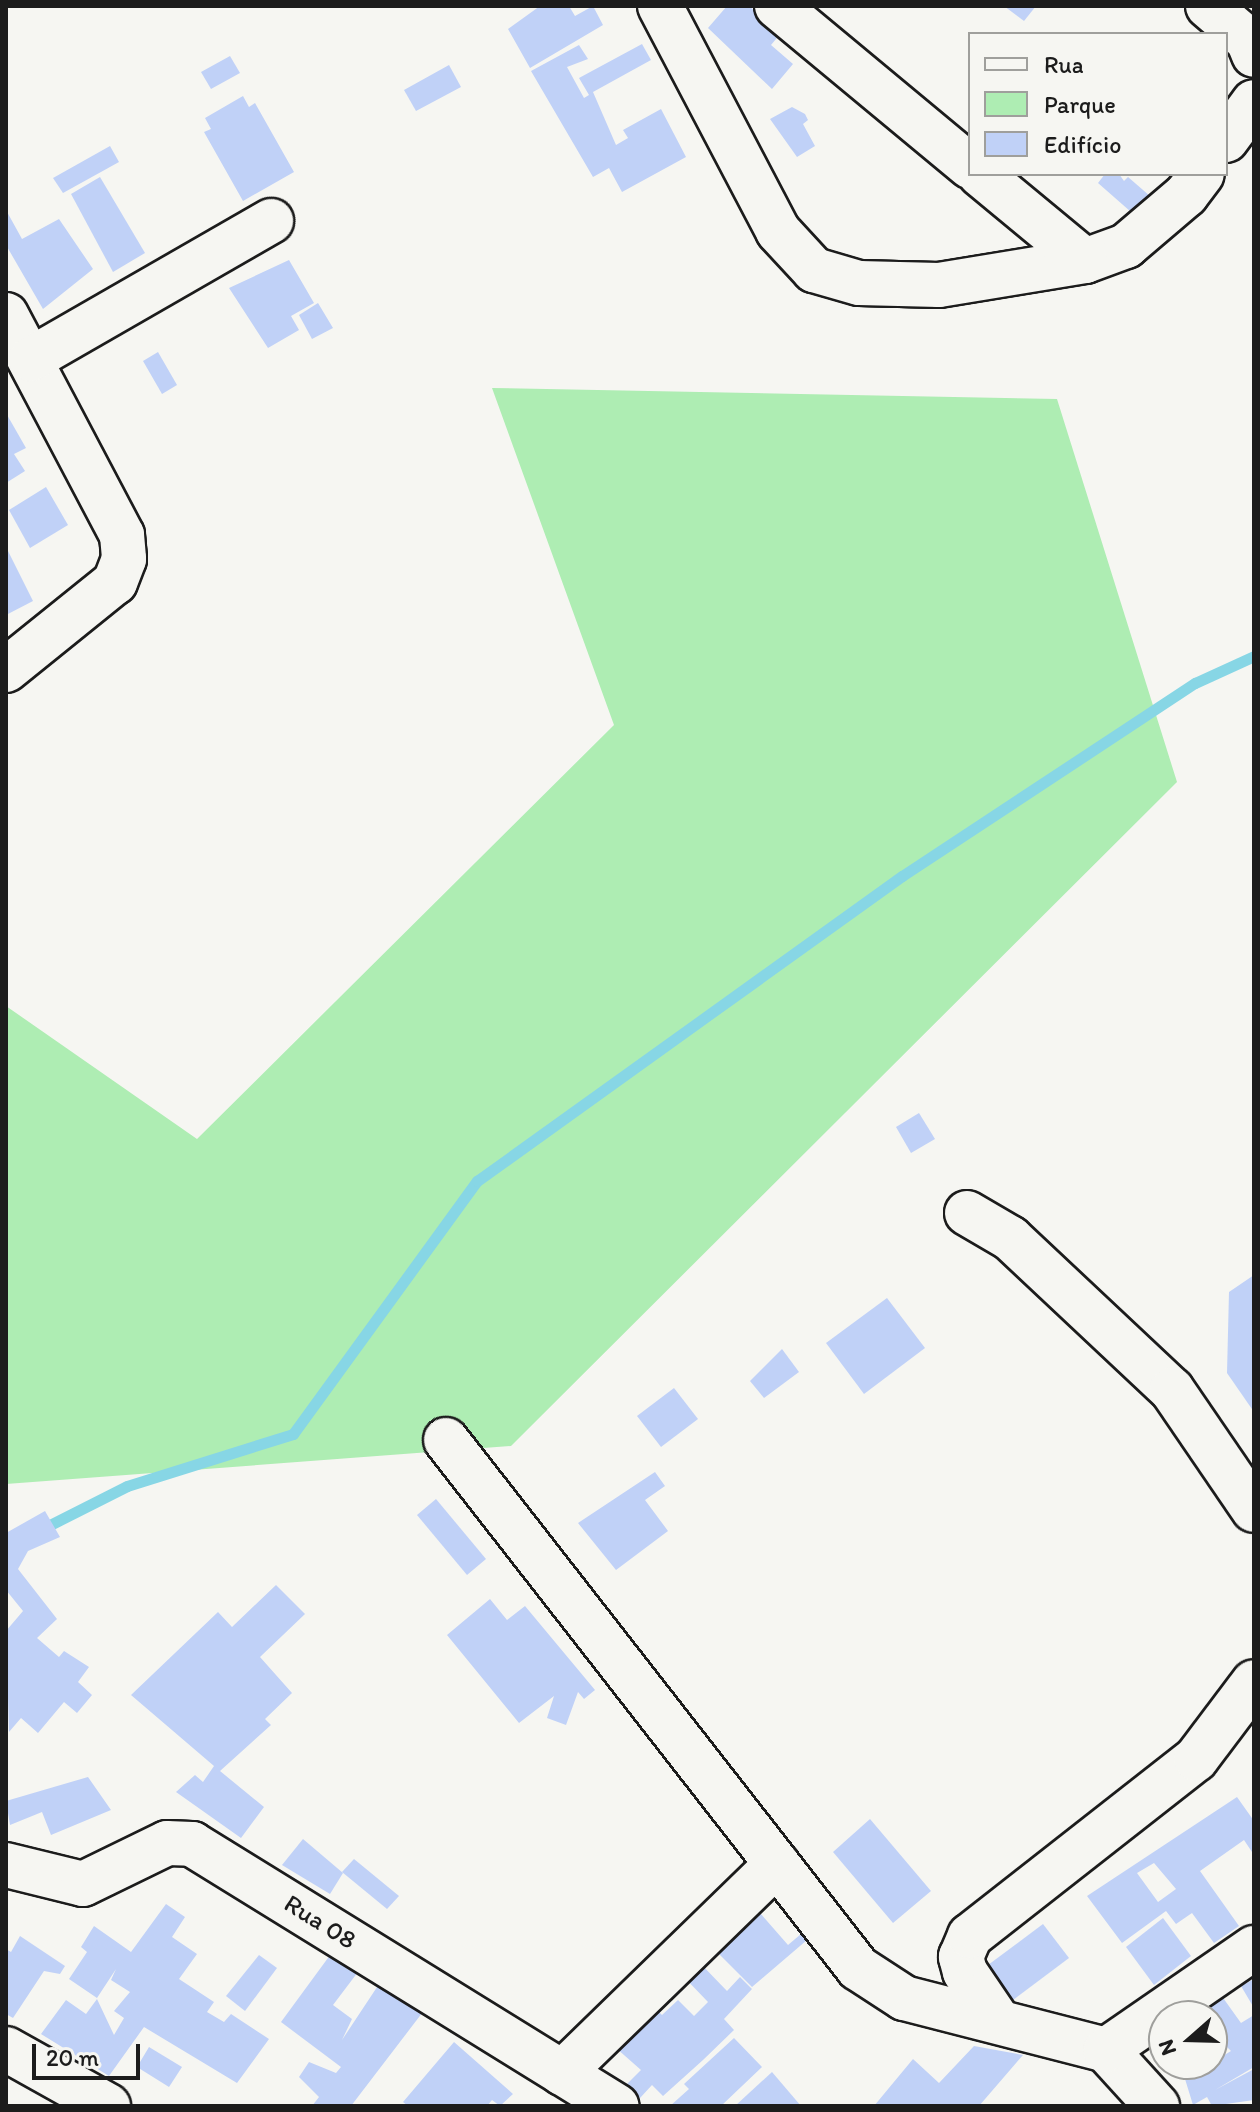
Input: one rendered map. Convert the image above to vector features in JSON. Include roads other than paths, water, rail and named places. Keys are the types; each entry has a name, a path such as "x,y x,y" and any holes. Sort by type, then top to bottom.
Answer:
{"street":[{"path":"660,6 778,231 814,270 859,283 939,285 1085,261 1126,246 1186,195 1200,176"},
{"path":"777,6 968,164"},
{"path":"1208,6 1248,40 1254,55"},
{"path":"1228,137 1254,102"},
{"path":"982,176 1085,261"},
{"path":"31,359 271,221"},
{"path":"6,316 122,535 124,559 115,582 6,670"},
{"path":"967,1213 1010,1238 1172,1390 1254,1510"},
{"path":"446,1440 858,1968 882,1987 931,2006 997,2019 1106,2050 1157,2106"},
{"path":"997,2019 965,1972 961,1957 970,1936 1196,1759 1254,1682"},
{"name":"Rua 08","path":"6,1865 83,1884 167,1843 192,1844 617,2106"},
{"path":"562,2073 777,1864"},
{"path":"1106,2050 1254,1948"},
{"path":"6,2049 108,2106"}],"waterway":[{"path":"40,1530 127,1486 293,1434 477,1181 902,876 1195,683 1254,656"}]}
